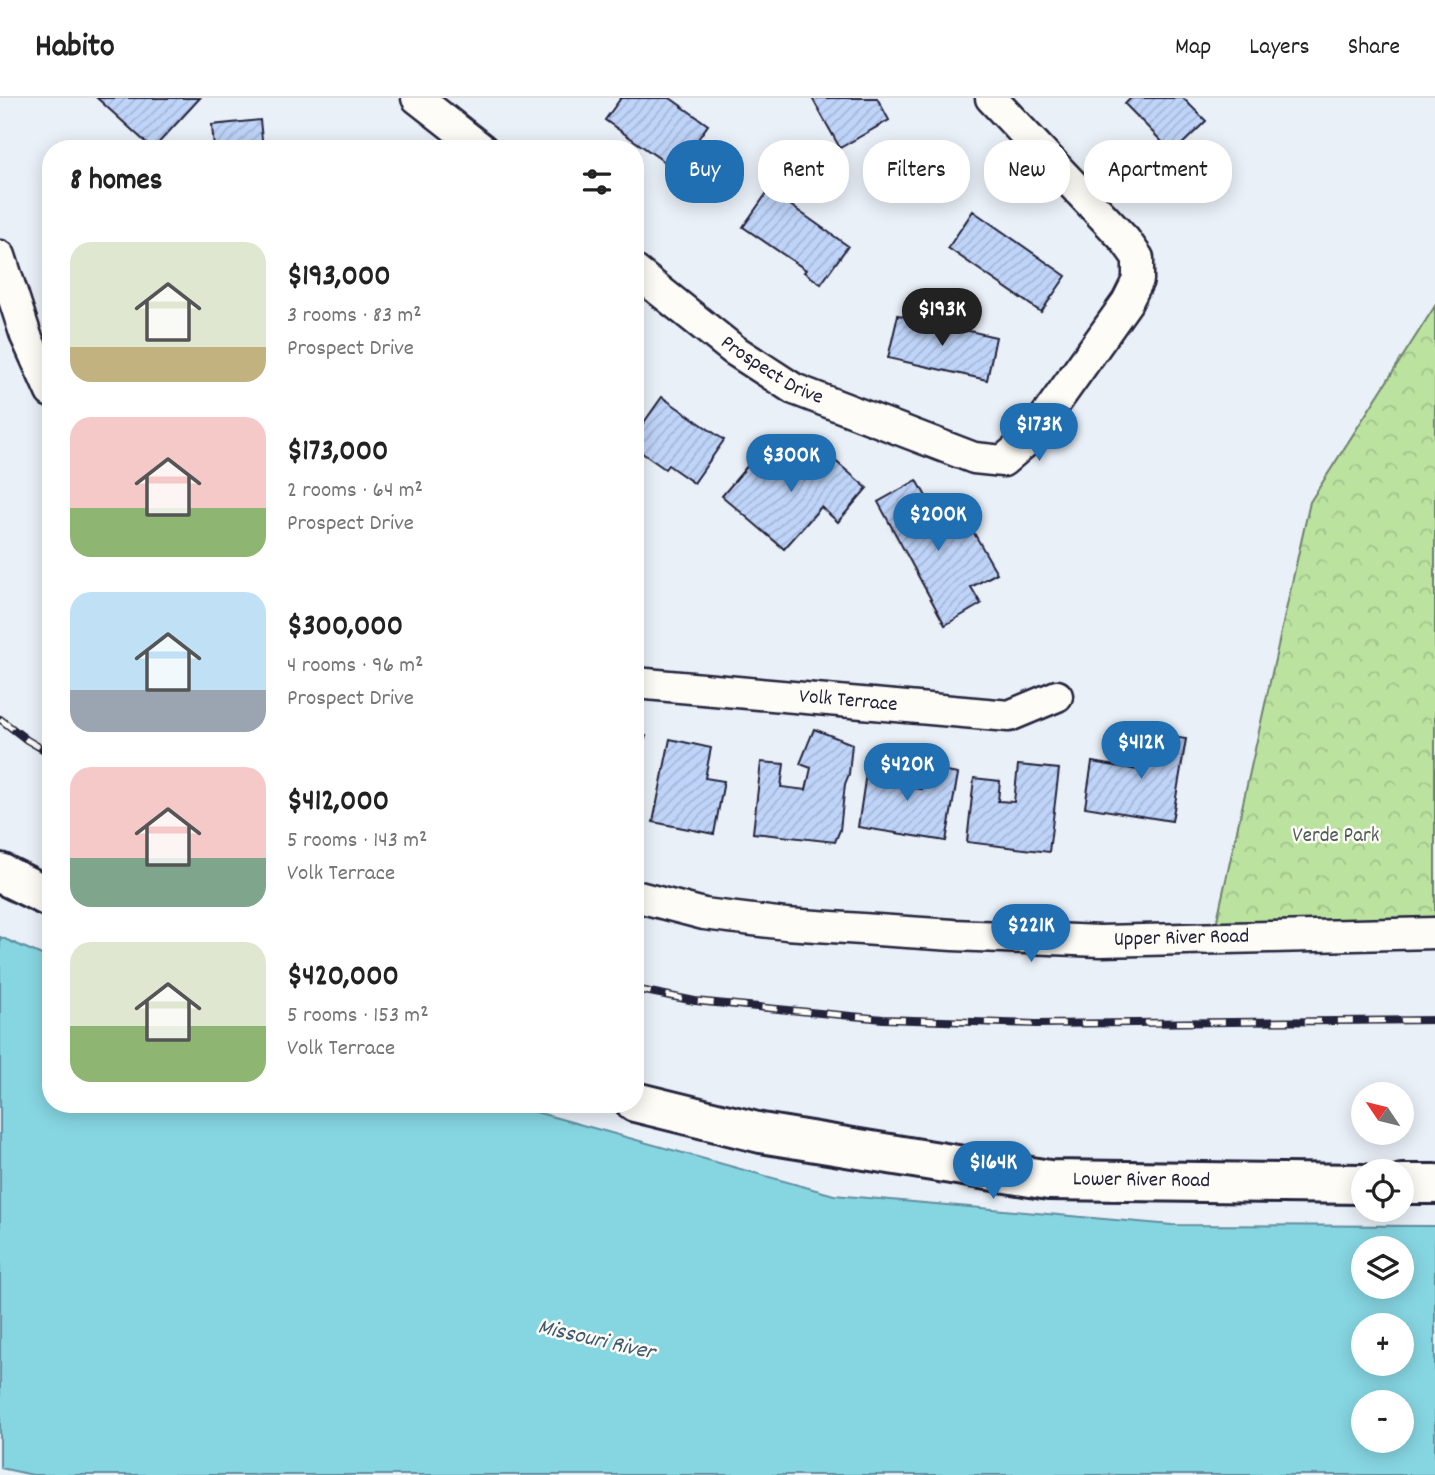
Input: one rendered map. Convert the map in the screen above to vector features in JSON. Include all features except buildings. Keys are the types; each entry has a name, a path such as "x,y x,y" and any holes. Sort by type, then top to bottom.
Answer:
{"street":[{"path":"417,98 471,140"},
{"name":"Prospect Drive","path":"644,278 734,350 794,389 974,458 1003,461 1031,437 1127,302 1138,280 1138,258 1125,240 992,98"},
{"path":"0,256 26,336 42,372"},
{"name":"Volk Terrace","path":"644,684 1009,716 1057,696"},
{"path":"0,873 42,894"},
{"name":"Upper River Road","path":"644,898 704,914 786,924 953,935 1100,941 1435,933"},
{"name":"Lower River Road","path":"644,1104 761,1132 1049,1180 1351,1184"},
{"path":"1414,1184 1435,1184"}],"green space":[{"name":"Verde Park","path":"1435,306 1435,933 1213,938 1310,502"}],"water":[{"name":"Missouri River","path":"0,937 42,955 42,1113 539,1113 834,1195 1172,1225 1435,1226 1435,1475 33,1475 0,1468"}],"railway":[{"path":"0,719 42,749"},
{"path":"644,991 695,1001 883,1019 1036,1024 1435,1020"}]}
